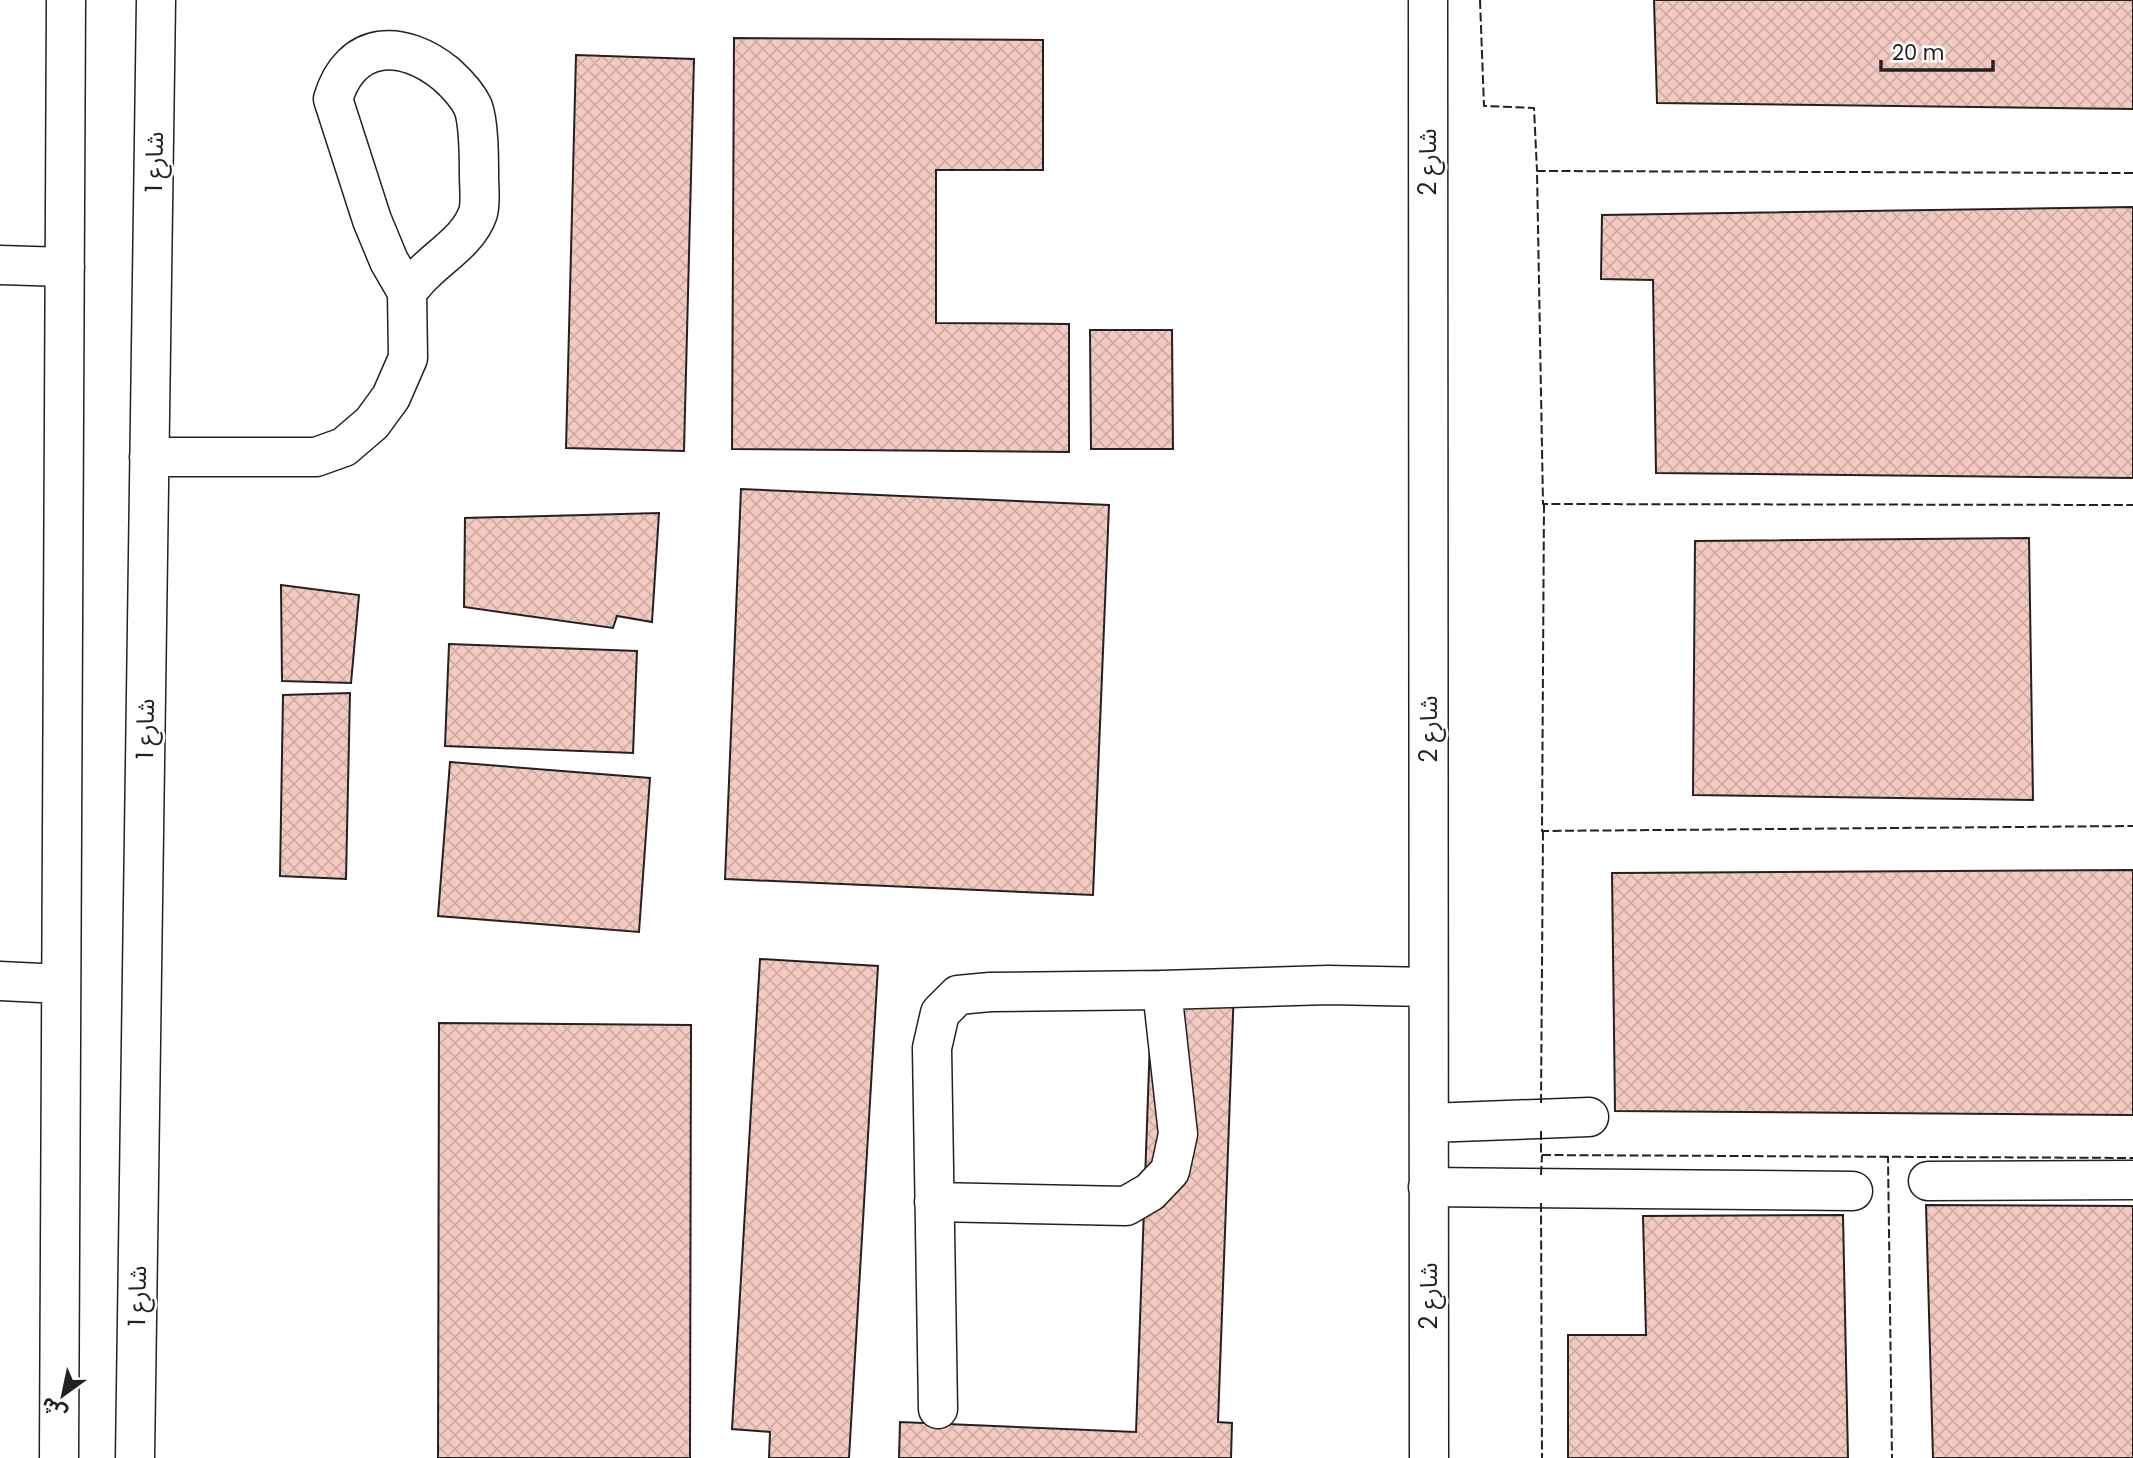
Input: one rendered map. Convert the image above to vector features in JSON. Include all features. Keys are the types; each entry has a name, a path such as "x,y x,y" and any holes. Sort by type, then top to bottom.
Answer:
{"street":[{"path":"59,1458 66,0"},
{"name":"شارع 1","path":"135,1458 156,0"},
{"name":"شارع 2","path":"1428,0 1429,1458"},
{"path":"149,457 316,457 344,447 372,423 391,397 408,358 407,292 389,261 372,220 333,99 337,84 348,68 362,57 387,49 410,52 430,62 456,83 473,107 480,152 478,212 450,251 424,272 407,292"},
{"path":"0,265 65,267"},
{"path":"0,981 61,984"},
{"path":"939,1409 933,1048 940,1013 958,995 990,992 1328,985 1428,987"},
{"path":"934,1202 1126,1206 1150,1192 1170,1171 1178,1134 1162,990"},
{"path":"1429,1124 1589,1117"},
{"path":"1928,1181 2133,1180"},
{"path":"1428,1187 1853,1191"}],"building":[{"path":"1654,0 2133,0 2133,109 1657,103"},
{"path":"734,38 1043,40 1043,170 936,170 936,323 1069,324 1069,452 732,449"},
{"path":"576,55 694,59 684,451 566,448"},
{"path":"2133,207 2133,478 1656,473 1653,280 1601,279 1602,215"},
{"path":"1090,330 1172,330 1173,449 1091,449"},
{"path":"741,489 1109,505 1093,895 725,879"},
{"path":"659,513 652,622 617,616 613,628 464,607 465,518"},
{"path":"2029,538 2033,800 1693,795 1695,541"},
{"path":"281,585 359,595 351,683 282,681"},
{"path":"449,644 637,651 633,753 445,746"},
{"path":"350,693 346,879 280,876 283,695"},
{"path":"450,762 650,778 639,932 438,916"},
{"path":"2133,870 2133,1115 1615,1111 1612,873"},
{"path":"760,959 878,966 849,1458 769,1458 770,1432 732,1429"},
{"path":"1152,984 1234,988 1218,1422 1232,1423 1231,1458 899,1458 900,1422 1136,1432"},
{"path":"439,1023 691,1025 690,1458 438,1458"},
{"path":"1926,1205 2133,1206 2133,1458 1933,1458"},
{"path":"1843,1215 1848,1458 1568,1458 1568,1335 1646,1335 1643,1216"}],"fence":[{"path":"1480,0 1484,106 1534,108 1537,171"},
{"path":"2133,173 1537,171 1543,504 2133,505"},
{"path":"1544,504 1542,831 2133,826"},
{"path":"1541,1103 1543,831"},
{"path":"1541,1131 1541,1155 2133,1158"},
{"path":"1541,1175 1542,1155"},
{"path":"1885,1157 1888,1157 1892,1458"},
{"path":"1541,1203 1542,1458"}]}
